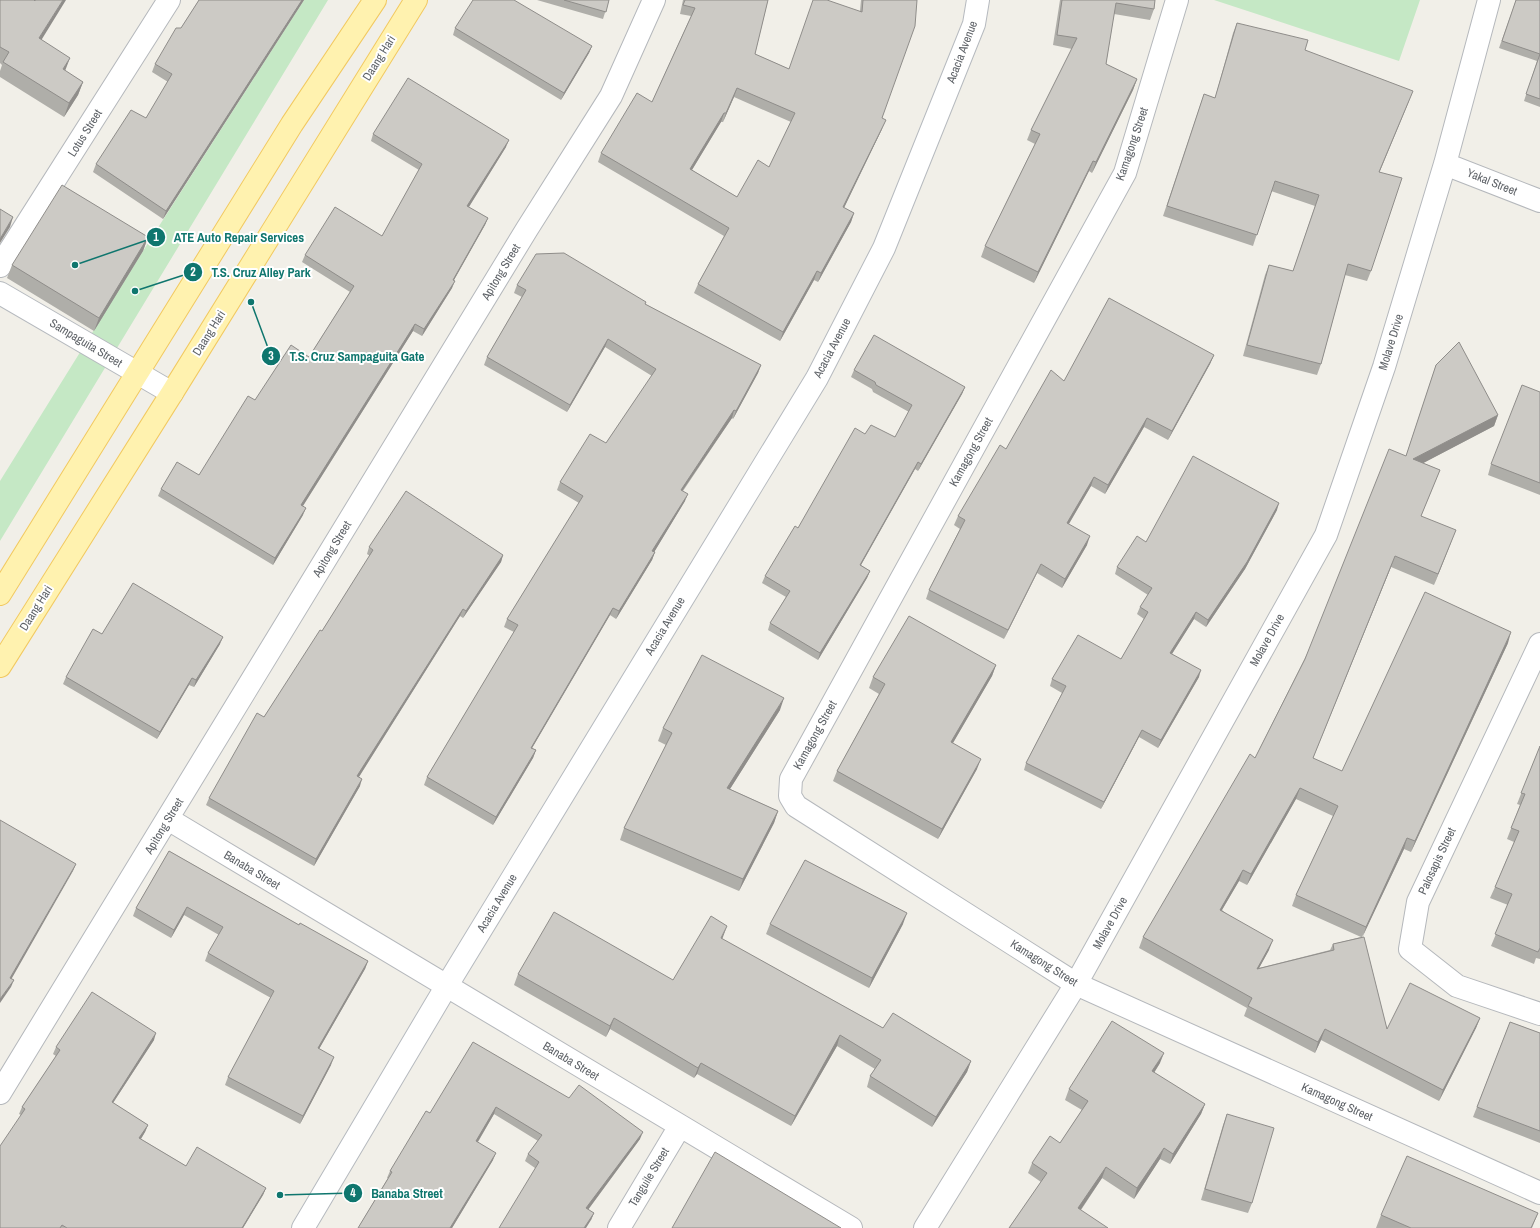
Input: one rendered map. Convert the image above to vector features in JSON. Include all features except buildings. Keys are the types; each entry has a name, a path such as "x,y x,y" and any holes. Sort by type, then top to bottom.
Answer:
{"main road":[{"path":"0,594 292,124 375,0"},
{"name":"Daang Hari","path":"0,666 172,394 416,0"}],"street":[{"name":"Lotus Street","path":"0,266 169,0"},
{"name":"Apitong Street","path":"0,1093 527,229 611,96 654,0"},
{"name":"Acacia Avenue","path":"303,1228 446,987 817,378 884,248 974,24 978,0"},
{"name":"Kamagong Street","path":"1177,0 1125,173 791,779 790,796 796,806 1076,984 1540,1193"},
{"name":"Molave Drive","path":"925,1228 1076,984 1326,535 1384,367 1445,164 1489,0"},
{"name":"Yakal Street","path":"1445,164 1540,201"},
{"name":"Sampaguita Street","path":"0,292 172,394"},
{"name":"Palosapis Street","path":"1540,644 1418,902 1410,949 1456,986 1540,1014"},
{"name":"Banaba Street","path":"168,819 446,987 851,1228"},
{"name":"Tanguile Street","path":"619,1228 680,1126"}],"green space":[{"path":"304,0 328,0 0,541 0,481 143,251"},
{"path":"1214,0 1420,0 1399,61"}],"place":[{"name":"ATE Auto Repair Services","path":"75,265"},
{"name":"T.S. Cruz Alley Park","path":"135,291"},
{"name":"T.S. Cruz Sampaguita Gate","path":"251,302"},
{"name":"Banaba Street","path":"280,1195"}]}
